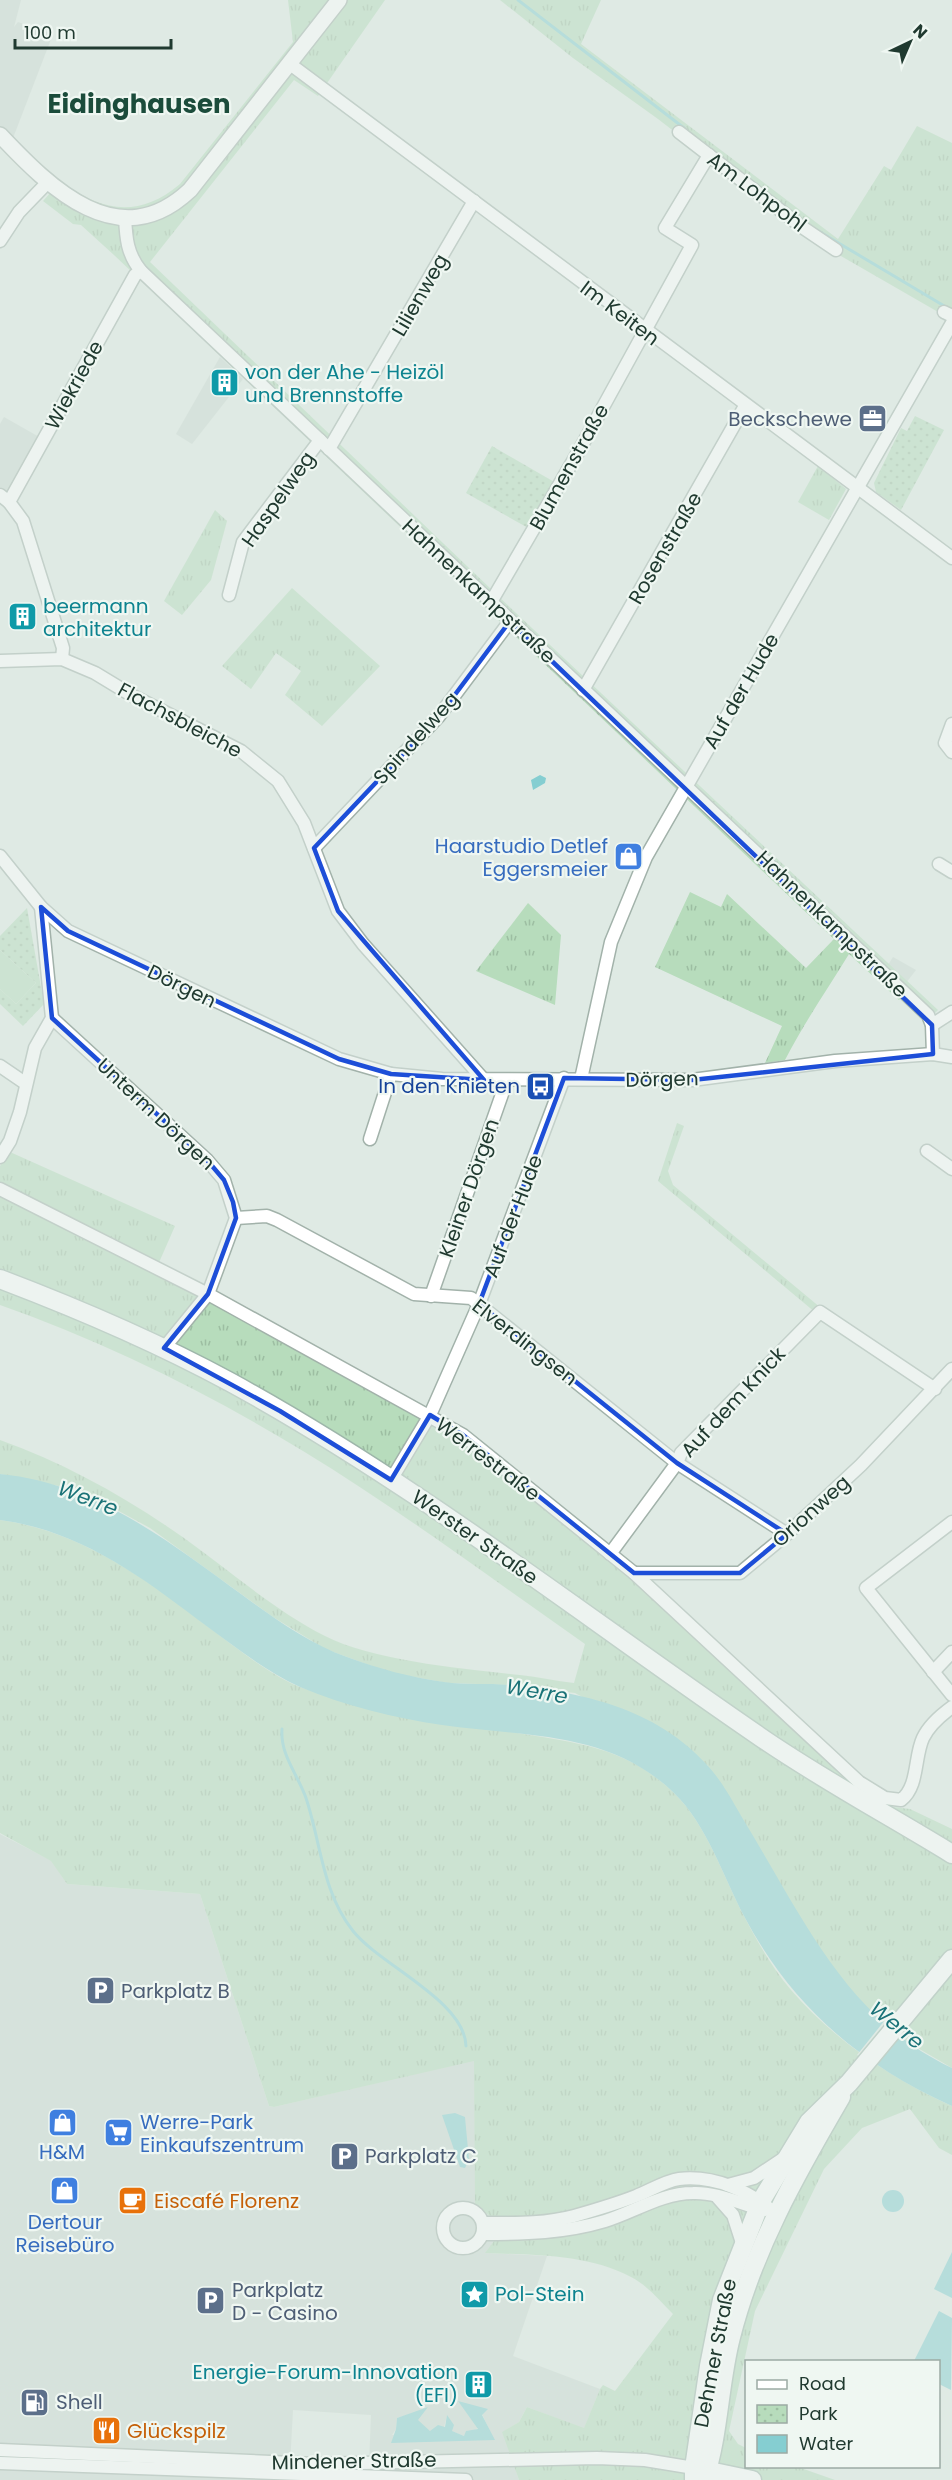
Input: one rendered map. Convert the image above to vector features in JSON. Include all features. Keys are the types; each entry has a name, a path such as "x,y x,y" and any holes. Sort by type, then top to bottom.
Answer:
{"main road":[{"name":"Werster Straße","path":"0,1279 164,1348 270,1405 391,1480 758,1736 857,1800 952,1854"},
{"name":"Werster Straße","path":"926,1838 952,1846"},
{"name":"Dehmer Straße","path":"700,2475 708,2366 722,2300 742,2243 759,2205 785,2157 818,2111 849,2083 952,1959"},
{"name":"Dehmer Straße","path":"700,2475 730,2339 750,2273 776,2214 849,2083"},
{"path":"700,2475 752,2480"}],"street":[{"path":"0,135 48,182 88,209 103,215 125,217 150,213 178,201 207,169 339,0"},
{"name":"Im Keiten","path":"290,64 745,406 952,558"},
{"name":"Am Lohpohl","path":"678,132 836,250"},
{"name":"Blumenstraße","path":"491,602 692,245 665,228 709,155"},
{"path":"0,241 19,212 48,182"},
{"name":"Lilienweg","path":"324,445 474,201"},
{"name":"Hahnenkampstraße","path":"125,217 127,244 134,262 141,271 687,786 928,1016 932,1025"},
{"name":"Wiekriede","path":"4,498 135,274 141,271"},
{"name":"Auf der Hude","path":"580,1079 611,942 646,857 952,323"},
{"name":"Rosenstraße","path":"583,690 745,406"},
{"name":"Haspelweg","path":"229,595 243,542 324,445"},
{"path":"4,498 22,521 63,648 62,659"},
{"name":"Spindelweg","path":"314,848 439,716 510,621"},
{"name":"Flachsbleiche","path":"0,662 62,659 95,673 133,696 241,751 278,781 294,803 338,911 363,944 484,1080"},
{"path":"952,724 945,743 952,752"},
{"name":"Dörgen","path":"0,856 41,907 68,931 184,988 339,1059 391,1074 484,1080 564,1078 692,1080 835,1061 933,1054"},
{"path":"939,864 952,872"},
{"path":"0,1157 15,1130 35,1048 52,1018 41,907"},
{"path":"952,1012 932,1025 933,1054 952,1057"},
{"name":"Unterm Dörgen","path":"52,1018 207,1160 224,1180 236,1218"},
{"path":"0,1066 25,1083"},
{"path":"370,1139 391,1074"},
{"name":"Auf der Hude","path":"391,1480 430,1415 479,1304 564,1078"},
{"name":"Kleiner Dörgen","path":"431,1296 507,1080"},
{"path":"927,1151 952,1169"},
{"name":"Werrestraße","path":"0,1189 208,1294 463,1435 634,1573 859,1782 885,1798 895,1801 906,1796 913,1780 923,1737 936,1719 952,1707"},
{"name":"Elverdingsen","path":"236,1218 252,1216 277,1220 414,1294 471,1298 677,1463 787,1534"},
{"path":"164,1348 208,1294 236,1218"},
{"name":"Auf dem Knick","path":"610,1554 677,1463 681,1453 820,1312 935,1389"},
{"name":"Orionweg","path":"634,1573 740,1573 787,1534 952,1370"},
{"path":"952,1522 866,1588 952,1695"},
{"path":"933,1672 952,1652"},
{"path":"725,2185 754,2178 785,2157"},
{"path":"759,2205 694,2193 676,2194 608,2220 573,2229 541,2233 483,2228 539,2223 571,2217 604,2208 677,2179 698,2179 725,2185 776,2214"},
{"path":"718,2197 733,2215 742,2243"},
{"name":"Mindener Straße","path":"0,2450 315,2464 459,2459 625,2458 700,2475"},
{"path":"459,2459 460,2480"},
{"name":"Mindener Straße","path":"0,2463 161,2475 466,2480"}],"highlighted area":[{"path":"510,621 932,1025 933,1054 692,1080 564,1078 479,1304 677,1463 787,1534 740,1573 634,1573 463,1435 430,1415 391,1480 280,1411 164,1348 208,1294 236,1218 233,1202 224,1180 207,1160 52,1018 41,907 68,931 339,1059 391,1074 484,1080 338,911 314,848 439,716"}],"shaded area":[{"path":"0,0 21,0 14,27 18,22 53,34 13,138 0,137"},
{"path":"220,357 243,379 192,444 176,434"},
{"path":"4,417 48,442 16,500 0,487 0,424"},
{"path":"893,957 916,970 906,983 888,965"},
{"path":"0,1834 52,1861 67,1884 200,1894 269,2106 274,2107 474,2060 494,2241 486,2253 547,2256 513,2356 600,2389 584,2429 527,2407 519,2422 503,2432 519,2480 0,2480","holes":["459,2402 487,2410 482,2414 494,2440 392,2435 396,2429 397,2418 426,2409 417,2420 431,2432 444,2427 447,2416 451,2431 464,2436 478,2428","293,2410 371,2415 369,2465 290,2465"]}],"green space":[{"path":"288,0 385,0 318,96 294,80 150,262 493,591 638,339 636,331 650,342 645,341 499,597 938,1010 928,1020 903,996 899,1000 849,954 785,1060 765,1063 782,1026 655,967 690,892 721,907 727,894 806,968 834,939 114,255 81,225 73,224 43,201 51,192 13,138 70,187 90,199 111,206 133,207 156,200 180,184 293,42"},
{"path":"500,0 601,0 581,44 838,239 884,166 891,170 917,126 952,143 952,320 834,252 798,227 658,119 573,58"},
{"path":"915,416 944,430 901,510 876,492 874,483 901,428 907,431"},
{"path":"492,446 556,483 530,529 466,493"},
{"path":"818,466 846,489 829,520 798,502"},
{"path":"215,510 227,521 211,580 182,615 164,601"},
{"path":"292,588 380,666 322,726 285,695 301,671 276,653 251,689 222,666"},
{"path":"528,903 561,935 555,1005 476,971"},
{"path":"27,908 44,1004 23,1026 0,1004 0,989 16,1004 36,983 0,950 0,936"},
{"path":"0,950 36,983 16,1004 0,989"},
{"path":"677,1123 684,1126 668,1171 673,1185 821,1308 816,1313 658,1181"},
{"path":"10,1152 175,1226 157,1267 462,1436 622,1566 857,1787 893,1807 910,1809 952,1829 952,2068 904,2040 863,2005 825,1958 707,1765 575,1693 506,1685 448,1683 391,1673 325,1649 273,1617 150,1528 104,1503 63,1487 0,1474 0,1440 48,1459 118,1495 184,1538 253,1590 306,1626 345,1645 420,1663 574,1683 585,1644 375,1497 303,1451 193,1389 78,1335 0,1305 0,1166"},
{"path":"0,1520 57,1534 110,1559 159,1590 264,1667 300,1687 325,1694 596,1748 636,1764 655,1777 674,1793 696,1820 714,1852 736,1901 771,1964 784,1982 826,2025 865,2057 908,2084 952,2106 952,2155 939,2148 910,2109 862,2128 824,2169 755,2311 729,2431 738,2444 745,2448 745,2468 801,2468 835,2480 519,2480 502,2432 519,2422 527,2407 584,2428 603,2385 615,2391 673,2314 642,2284 614,2269 560,2257 485,2253 494,2241 490,2216 475,2205 474,2061 274,2107 269,2106 200,1894 67,1884 51,1861 0,1833"}],"water":[{"path":"540,775 546,778 545,783 533,790 531,780"},
{"name":"Werre","path":"0,1474 67,1489 128,1517 292,1629 319,1645 347,1657 431,1680 501,1684 590,1698 641,1716 665,1729 687,1745 719,1780 811,1933 857,1996 916,2048 952,2068 952,2106 887,2072 831,2029 806,2004 763,1948 744,1916 696,1820 674,1793 649,1772 622,1757 594,1747 535,1735 406,1719 352,1706 300,1687 234,1647 152,1586 104,1556 54,1533 0,1520"},
{"path":"455,2113 465,2117 469,2160 465,2168 460,2167 442,2115"},
{"path":"893,2190 901,2193 904,2201 901,2209 893,2212 885,2209 882,2201 885,2193"},
{"path":"952,2252 952,2298 934,2289"},
{"path":"939,2311 952,2318 951,2390 940,2384 940,2360 914,2360"},
{"path":"458,2401 488,2409 482,2415 495,2440 391,2443 397,2418 428,2407 418,2420 430,2431 438,2425 445,2427 447,2415 454,2425 452,2431 464,2436 466,2431 478,2429"}],"pier":[{"path":"885,2020 902,2034 875,2067 857,2055"}],"waterway":[{"path":"518,0 684,128"},
{"path":"815,229 946,307"},
{"path":"282,1729 284,1748 306,1798 328,1884 343,1916 366,1944 419,1984 452,2014 462,2030 466,2046"}],"place":[{"name":"von der Ahe - Heizöl und Brennstoffe","path":"224,383"},
{"name":"Beckschewe","path":"873,419"},
{"name":"beermann architektur","path":"22,617"},
{"name":"Haarstudio Detlef Eggersmeier","path":"629,857"},
{"name":"In den Knieten","path":"541,1086"},
{"name":"Parkplatz B","path":"100,1991"},
{"name":"H&M","path":"62,2122"},
{"name":"Werre-Park Einkaufszentrum","path":"119,2133"},
{"name":"Parkplatz C","path":"344,2156"},
{"name":"Dertour Reisebüro","path":"65,2191"},
{"name":"Eiscafé Florenz","path":"133,2201"},
{"name":"Pol-Stein","path":"474,2294"},
{"name":"Parkplatz D - Casino","path":"211,2301"},
{"name":"Energie-Forum-Innovation (EFI)","path":"479,2384"},
{"name":"Shell","path":"35,2402"},
{"name":"Glückspilz","path":"106,2431"}],"district":[{"name":"Eidinghausen","path":"139,104"}]}
